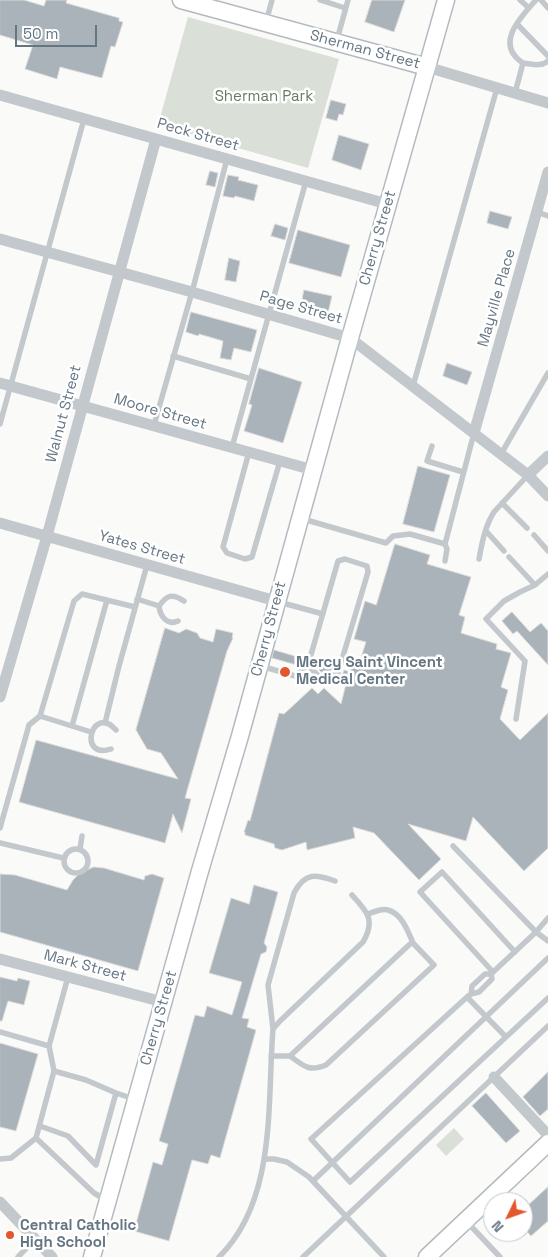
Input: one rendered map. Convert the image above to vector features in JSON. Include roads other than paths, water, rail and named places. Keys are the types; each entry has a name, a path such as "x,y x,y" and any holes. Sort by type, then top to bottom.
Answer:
{"main road":[{"name":"Cherry Street","path":"92,1257 446,0"},
{"name":"Sherman Street","path":"189,1 426,67"},
{"path":"427,1257 548,1142"},
{"path":"107,1257 104,1244 108,1202"}],"street":[{"name":"Sherman Street","path":"426,67 548,103"},
{"name":"Peck Street","path":"0,95 387,204"},
{"name":"Walnut Street","path":"0,697 4,672 46,536 156,139"},
{"name":"Mayville Place","path":"474,433 542,214 548,172"},
{"name":"Page Street","path":"0,239 350,338 528,475 548,496"},
{"name":"Moore Street","path":"5,384 313,470"},
{"path":"528,475 548,456"},
{"name":"Yates Street","path":"0,524 276,601"},
{"name":"Mark Street","path":"0,959 163,1002"},
{"path":"494,1077 548,1135"},
{"path":"0,1202 52,1257"}],"lane":[{"path":"266,23 272,0"},
{"path":"320,0 345,8"},
{"path":"336,42 348,0"},
{"path":"520,0 529,8"},
{"path":"536,0 517,24 511,34 509,45 516,58 523,63 540,65 548,61"},
{"path":"541,0 548,8"},
{"path":"517,24 548,56"},
{"path":"515,94 523,63"},
{"path":"413,386 497,88"},
{"path":"0,424 5,384 48,252 84,119"},
{"path":"154,426 227,159"},
{"path":"232,447 306,181"},
{"path":"173,356 251,379"},
{"path":"501,454 548,373"},
{"path":"445,561 447,549 445,544 474,433"},
{"path":"432,446 427,461 463,472"},
{"path":"249,452 223,547 227,553 245,559 252,557 280,461"},
{"path":"479,559 486,531 494,512 528,475"},
{"path":"502,503 527,528"},
{"path":"300,518 386,543 393,536 410,534 445,544"},
{"path":"486,531 504,551"},
{"path":"534,536 548,551"},
{"path":"509,557 535,585"},
{"path":"259,666 295,676 306,683 322,680 338,673 368,572 367,566 344,559 338,561 308,665 295,676"},
{"path":"105,723 147,565"},
{"path":"516,719 525,661 486,619 504,602 535,585 548,574"},
{"path":"0,828 29,725 40,716 74,601 82,594 135,607"},
{"path":"178,620 173,623 162,618 159,606 168,596 178,597 184,601"},
{"path":"138,599 159,606"},
{"path":"72,726 107,600"},
{"path":"276,601 323,614"},
{"path":"308,665 322,680"},
{"path":"40,716 91,732"},
{"path":"111,749 102,750 94,746 91,741 91,732 97,725 105,723 116,730"},
{"path":"80,849 82,836"},
{"path":"0,843 63,858"},
{"path":"453,846 536,932 548,941"},
{"path":"80,849 86,854 87,866 82,872 73,873 64,865 63,858 68,850 80,849"},
{"path":"515,952 442,872 420,892 492,973 492,979 479,992 469,995 311,1139 350,1182 548,998"},
{"path":"219,1257 237,1236 246,1220 261,1180 268,1133 273,1029 268,985 294,892 299,883 309,877 320,876 335,881"},
{"path":"273,1029 363,942 368,933 370,922 368,914 352,895"},
{"path":"271,1056 290,1056 306,1067 317,1069 326,1065 434,965 413,943 399,916 388,910 378,910 368,914"},
{"path":"492,973 536,932 548,918"},
{"path":"290,1056 405,948 413,943"},
{"path":"313,1181 548,958"},
{"path":"0,1159 11,1158 36,1138 54,1071 49,1046 68,977"},
{"path":"469,995 506,1037"},
{"path":"303,1257 548,1026"},
{"path":"0,1032 49,1046"},
{"path":"54,1071 86,1080 136,1100"},
{"path":"40,1126 68,1136 96,1165 116,1093"},
{"path":"36,1138 94,1193 108,1202"},
{"path":"264,1159 274,1158 287,1162 302,1172 313,1181 384,1257"},
{"path":"466,1221 500,1257"},
{"path":"18,1257 35,1239"}],"place":[{"name":"Mercy Saint Vincent Medical Center","path":"285,672"},
{"name":"Central Catholic High School","path":"10,1235"}],"park label":[{"name":"Sherman Park","path":"264,97"}]}
